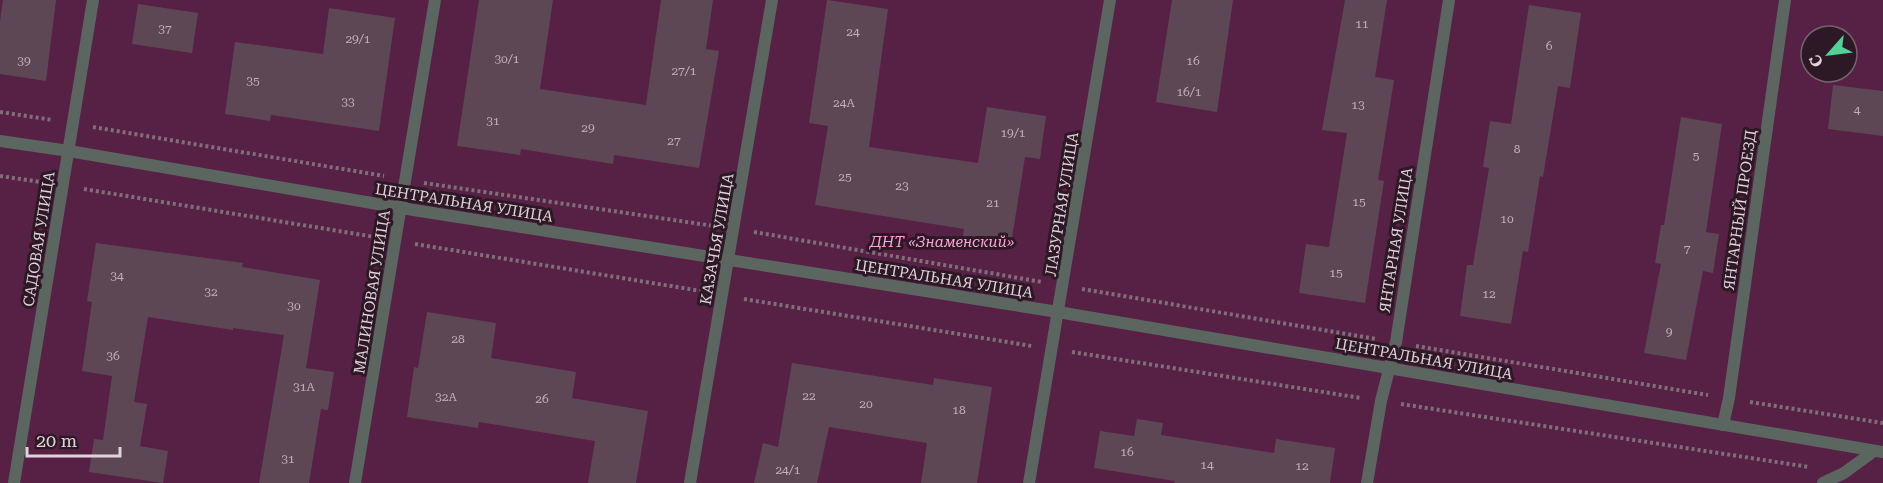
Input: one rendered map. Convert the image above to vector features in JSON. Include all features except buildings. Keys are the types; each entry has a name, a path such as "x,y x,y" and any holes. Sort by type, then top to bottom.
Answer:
{"street":[{"name":"САДОВАЯ УЛИЦА","path":"14,483 93,0"},
{"name":"МАЛИНОВАЯ УЛИЦА","path":"355,483 435,0"},
{"name":"КАЗАЧЬЯ УЛИЦА","path":"690,483 735,229 772,0"},
{"name":"ЛАЗУРНАЯ УЛИЦА","path":"1029,483 1064,286 1110,0"},
{"name":"ЯНТАРНАЯ УЛИЦА","path":"1367,483 1381,401 1396,342 1449,0"},
{"name":"ЯНТАРНЫЙ ПРОЕЗД","path":"1723,424 1729,398 1785,0"},
{"name":"ЦЕНТРАЛЬНАЯ УЛИЦА","path":"0,141 401,208 1058,312 1879,451"},
{"path":"1823,483 1879,451"}],"path":[{"path":"0,112 405,180 735,229 1883,423"},
{"path":"0,176 1052,349 1844,473"}],"green space":[{"name":"ДНТ «Знаменский»","path":"0,0 1883,0 1883,483 0,483"}]}
